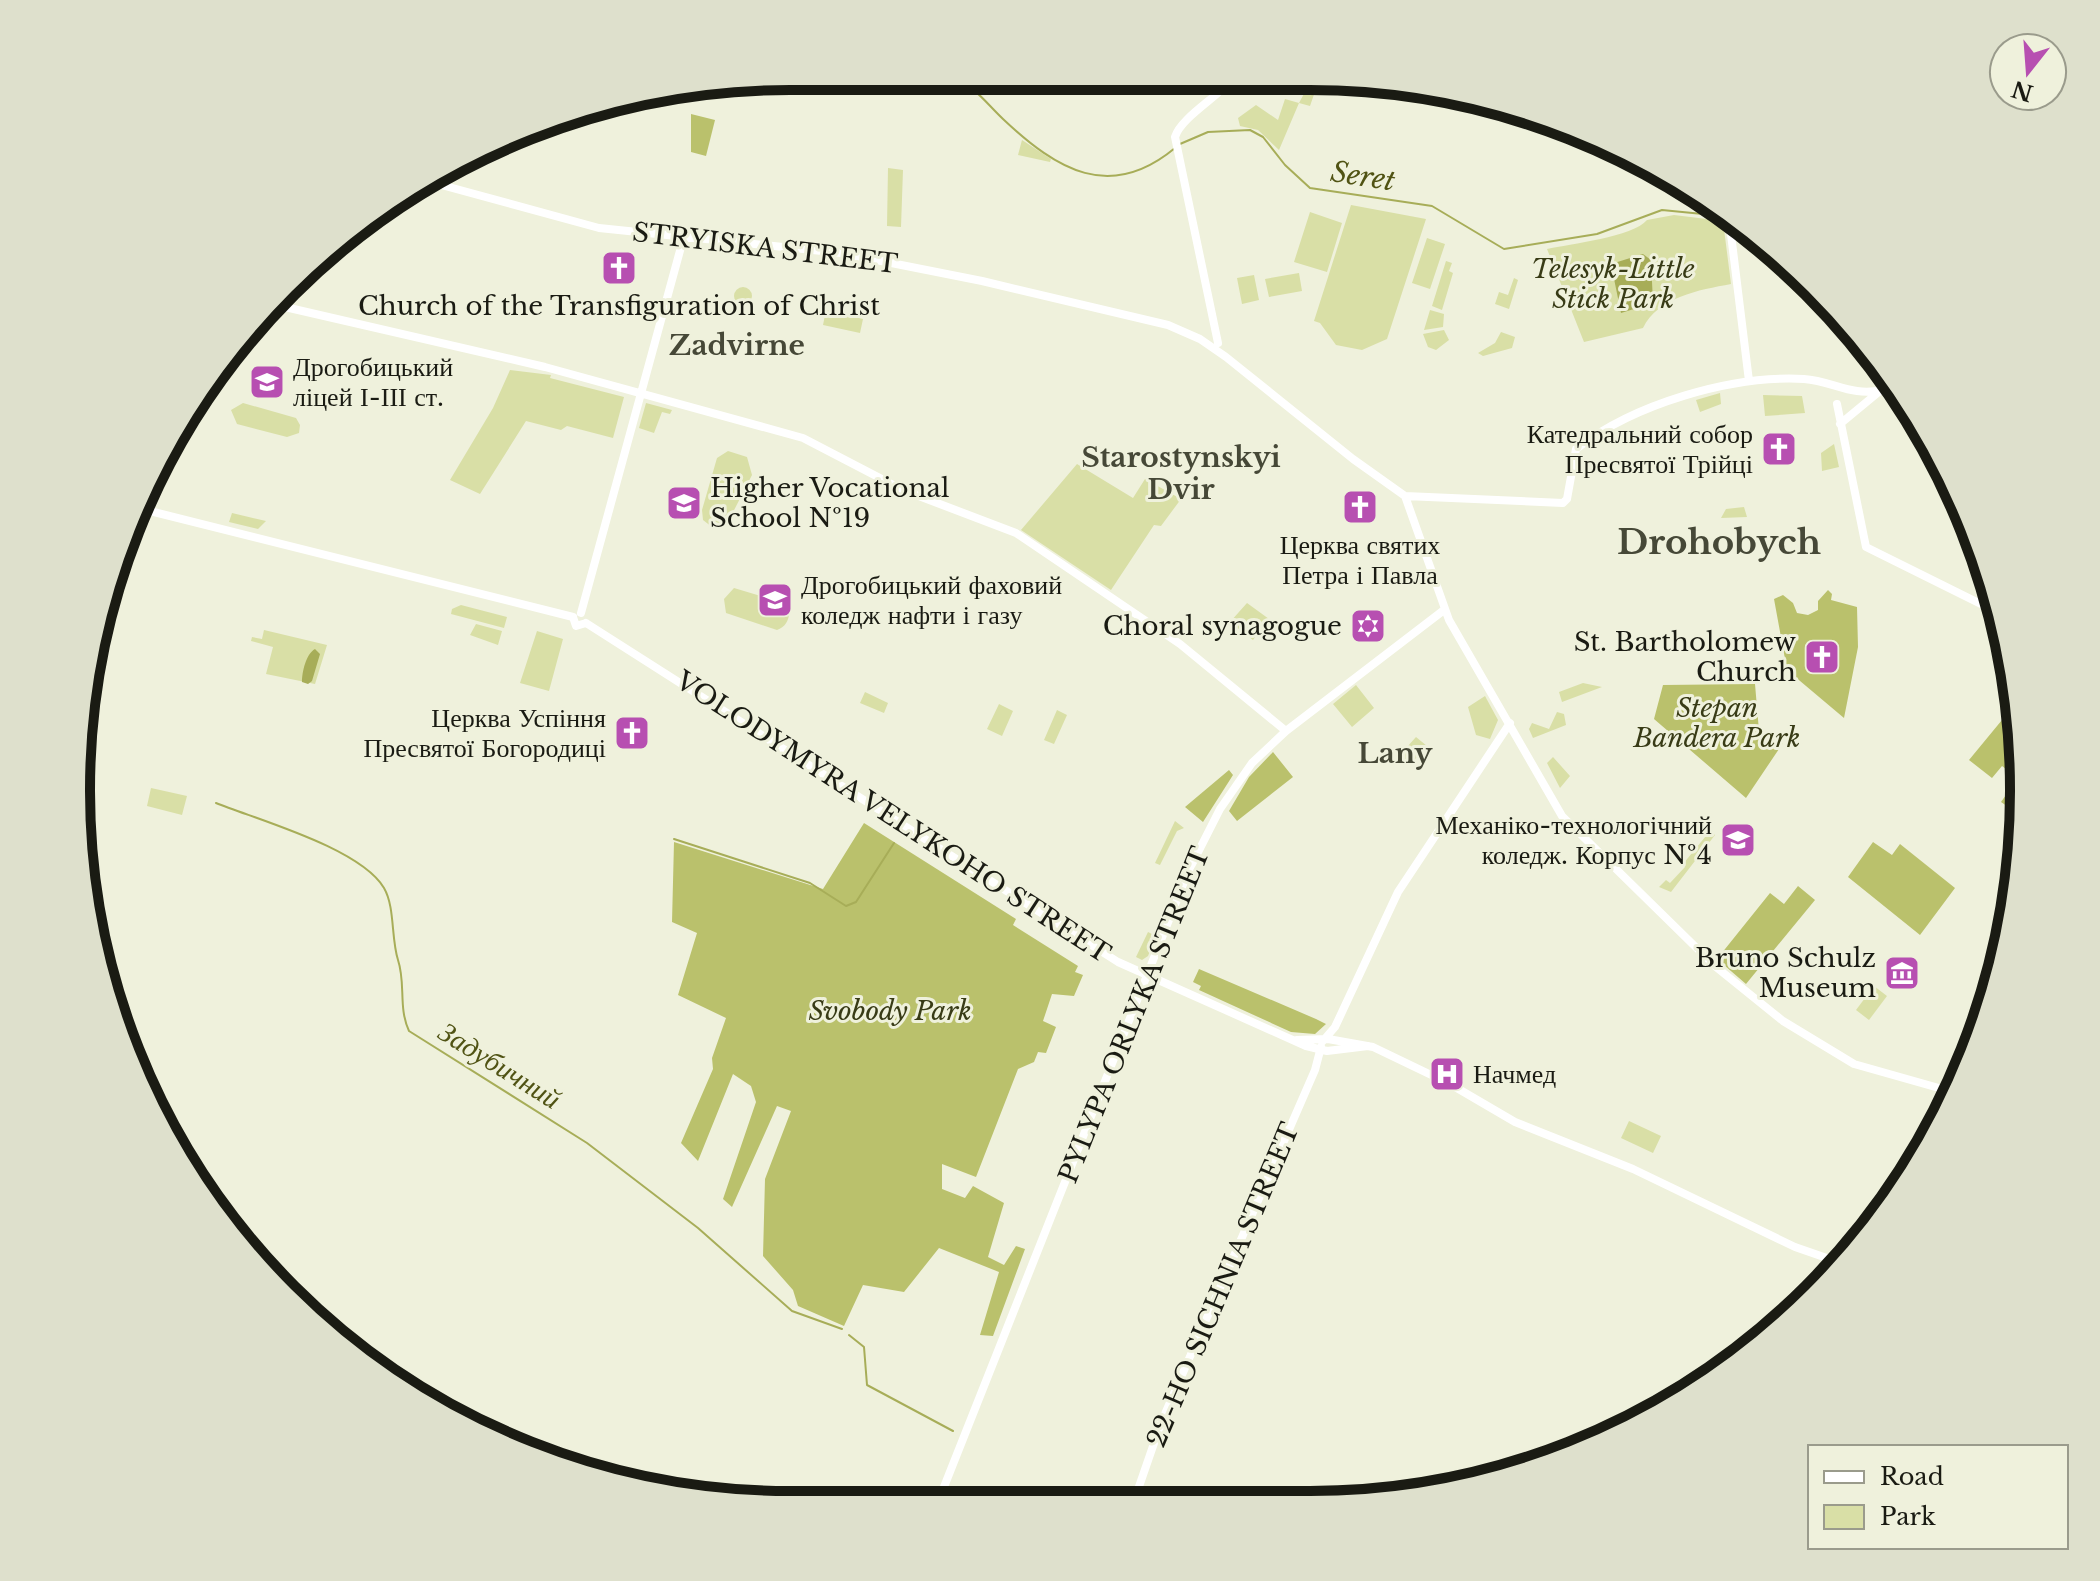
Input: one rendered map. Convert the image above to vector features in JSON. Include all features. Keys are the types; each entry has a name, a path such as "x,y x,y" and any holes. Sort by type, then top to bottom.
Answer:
{"street":[{"path":"1214,343 1216,329 1175,142 1178,128 1224,90"},
{"name":"STRYISKA STREET","path":"439,184 585,225 803,248 909,265 1168,325 1214,343 1226,357 1353,459 1405,496"},
{"path":"1730,231 1749,381"},
{"path":"148,511 577,615 684,236"},
{"path":"284,307 545,367 803,438 903,490 1012,531 1180,644 1286,731"},
{"path":"1855,410 1858,400 1850,392 1825,383 1802,379 1749,381 1673,401 1592,438 1575,451 1567,499 1563,503 1405,496 1416,519 1444,610 1562,816 1736,984 1783,1021 1844,1059 1888,1076 1943,1090"},
{"path":"1825,383 1842,412 1855,410"},
{"path":"1882,390 1840,394 1837,403 1866,547 1985,606"},
{"path":"1840,424 1882,390"},
{"name":"PYLYPA ORLYKA STREET","path":"942,1491 1188,872 1220,809 1245,770 1286,731 1444,610"},
{"name":"VOLODYMYRA VELYKOHO STREET","path":"577,615 1055,922 1147,977 1306,1046 1328,1046"},
{"path":"1328,1046 1408,874 1510,723"},
{"path":"1335,1027 1365,1045 1420,1068 1533,1130 1633,1169 1795,1247 1830,1259"},
{"path":"1292,1040 1328,1046 1365,1045"},
{"path":"1306,1046 1315,1070"},
{"name":"22-HO SICHNIA STREET","path":"1137,1491 1161,1423 1328,1046"}],"green space":[{"path":"1306,90 1315,90 1310,106 1299,103"},
{"path":"1285,99 1299,103 1279,150 1258,130 1240,126 1238,118 1256,105 1278,120"},
{"path":"691,114 715,120 706,156 691,152"},
{"path":"1022,140 1051,159 1050,162 1018,155"},
{"path":"888,168 903,170 901,227 887,226"},
{"path":"1351,205 1426,219 1387,339 1362,350 1336,345 1320,323 1314,321"},
{"path":"1310,212 1342,223 1327,272 1294,262"},
{"name":"Telesyk-Little Stick Park","path":"1674,215 1716,220 1724,226 1731,284 1693,292 1669,302 1650,317 1643,328 1584,342 1547,249 1629,231 1647,220"},
{"path":"1427,238 1445,244 1430,289 1412,283"},
{"path":"1446,261 1452,263 1449,271 1453,273 1442,310 1432,306"},
{"path":"1299,273 1302,291 1269,297 1265,279"},
{"path":"1254,275 1259,300 1242,304 1237,278"},
{"path":"1514,278 1518,280 1509,309 1495,304 1499,292 1508,295"},
{"path":"743,287 752,296 743,305 734,296"},
{"path":"826,310 863,319 860,333 823,325"},
{"path":"1430,310 1444,314 1443,327 1424,330"},
{"path":"1444,330 1449,340 1436,350 1428,347 1423,334"},
{"path":"1501,332 1515,337 1512,348 1483,356 1478,353 1495,343"},
{"path":"510,370 551,375 550,378 624,397 613,438 567,426 561,430 526,421 480,494 450,480 493,408"},
{"path":"1720,393 1721,404 1700,412 1696,400"},
{"path":"1763,395 1802,396 1805,413 1765,416"},
{"path":"243,403 296,418 300,425 299,433 287,437 237,424 231,410"},
{"path":"646,403 672,410 670,414 662,412 654,433 639,428"},
{"path":"1834,444 1839,467 1822,471 1821,453"},
{"path":"728,451 747,457 752,475 728,522 712,527 703,520 702,510 717,458"},
{"path":"1077,464 1133,498 1145,479 1181,499 1161,526 1154,525 1111,590 1021,530"},
{"path":"1744,507 1747,517 1721,518 1726,509"},
{"path":"232,513 266,521 258,529 229,522"},
{"path":"734,588 787,604 786,623 777,630 726,613 724,599"},
{"path":"1828,590 1832,594 1831,600 1857,607 1858,647 1844,718 1787,670 1774,599 1783,595 1793,603 1797,613 1808,615 1818,610 1818,601"},
{"path":"1247,603 1269,619 1253,640 1230,622"},
{"path":"461,605 507,617 504,628 451,614 452,609"},
{"path":"476,624 502,631 498,645 470,635"},
{"path":"264,630 327,645 315,684 266,674 273,647 251,641 252,637 262,639"},
{"path":"537,631 563,639 549,691 520,683"},
{"path":"1583,683 1602,687 1562,702 1559,692"},
{"name":"Stepan Bandera Park","path":"1755,684 1759,731 1783,743 1746,798 1654,719 1663,685"},
{"path":"1356,685 1374,708 1352,727 1333,704"},
{"path":"865,692 888,703 884,713 860,703"},
{"path":"1485,696 1498,720 1490,739 1476,735 1468,707"},
{"path":"999,704 1013,711 1002,736 987,729"},
{"path":"1057,710 1067,715 1054,744 1044,740"},
{"path":"1557,712 1564,714 1566,725 1533,738 1529,729 1532,723 1549,729"},
{"path":"2006,715 2010,772 2002,766 1992,778 1969,760"},
{"path":"1416,737 1427,746 1409,766 1398,757"},
{"path":"1273,752 1293,777 1237,821 1229,811 1249,777"},
{"path":"1553,757 1570,776 1560,788 1547,763"},
{"path":"1229,770 1233,775 1203,822 1185,807"},
{"path":"151,788 187,796 182,815 147,806"},
{"path":"2010,789 2010,808 2001,802"},
{"path":"1175,821 1184,828 1177,831 1160,865 1155,863"},
{"name":"Svobody Park","path":"864,823 1016,919 1013,925 1078,966 1075,972 1083,975 1074,996 1052,994 1043,1021 1056,1027 1046,1053 1038,1052 1034,1062 1018,1069 976,1177 942,1164 942,1189 965,1198 973,1186 1004,1203 988,1257 1004,1265 1016,1246 1025,1249 993,1336 980,1335 999,1272 939,1248 904,1292 863,1285 844,1326 798,1306 793,1290 763,1256 765,1179 791,1111 777,1106 732,1207 723,1199 756,1102 751,1086 733,1074 698,1161 681,1143 713,1069 712,1058 726,1018 678,995 697,933 672,922 674,842 823,889"},
{"path":"1710,831 1715,835 1671,892 1659,887 1666,880 1670,883 1685,867 1683,864"},
{"path":"1873,842 1892,855 1900,844 1955,888 1920,935 1848,877"},
{"path":"1798,886 1815,900 1746,984 1717,959 1770,893 1784,904"},
{"path":"1148,932 1156,936 1148,956 1142,960 1136,957"},
{"path":"1199,969 1326,1024 1315,1034 1291,1032 1199,990 1201,986 1193,982"},
{"path":"1874,986 1887,996 1869,1020 1856,1010"},
{"path":"1629,1121 1661,1136 1653,1153 1621,1138"}],"shaded area":[{"path":"1643,254 1651,260 1653,303 1621,313 1611,264"},
{"path":"315,649 320,654 312,681 308,684 302,682 303,673 307,659"}],"waterway":[{"name":"Seret","path":"974,90 1044,153 1085,173 1106,176 1128,173 1151,164 1175,148"},
{"name":"Seret","path":"592,119 615,116 626,110"},
{"name":"Seret","path":"1180,144 1208,132 1250,130 1263,137 1285,165 1310,188 1432,206 1504,249 1597,234 1662,210 1708,215"},
{"name":"Задубичний","path":"216,803 331,848 354,860 384,888 390,904 409,1031 587,1143 698,1228 792,1311 842,1329"},
{"path":"674,839 810,883 846,906 856,902 894,843"},
{"name":"Задубичний","path":"849,1335 864,1347 867,1385 953,1431"}],"place":[{"name":"Church of the Transfiguration of Christ","path":"619,268"},
{"name":"Дрогобицький ліцей І-ІІІ ст.","path":"267,382"},
{"name":"Катедральний собор Пресвятої Трійці","path":"1779,449"},
{"name":"Higher Vocational School №19","path":"684,503"},
{"name":"Церква святих Петра і Павла","path":"1360,507"},
{"name":"Дрогобицький фаховий коледж нафти і газу","path":"775,600"},
{"name":"Choral synagogue","path":"1368,626"},
{"name":"St. Bartholomew Church","path":"1822,657"},
{"name":"Церква Успіння Пресвятої Богородиці","path":"632,733"},
{"name":"Механіко-технологічний коледж. Корпус №4","path":"1738,840"},
{"name":"Bruno Schulz Museum","path":"1902,973"},
{"name":"Начмед","path":"1447,1074"}],"district":[{"name":"Zadvirne","path":"737,345"},
{"name":"Starostynskyi Dvir","path":"1181,473"},
{"name":"Drohobych","path":"1719,542"},
{"name":"Lany","path":"1395,753"}]}
